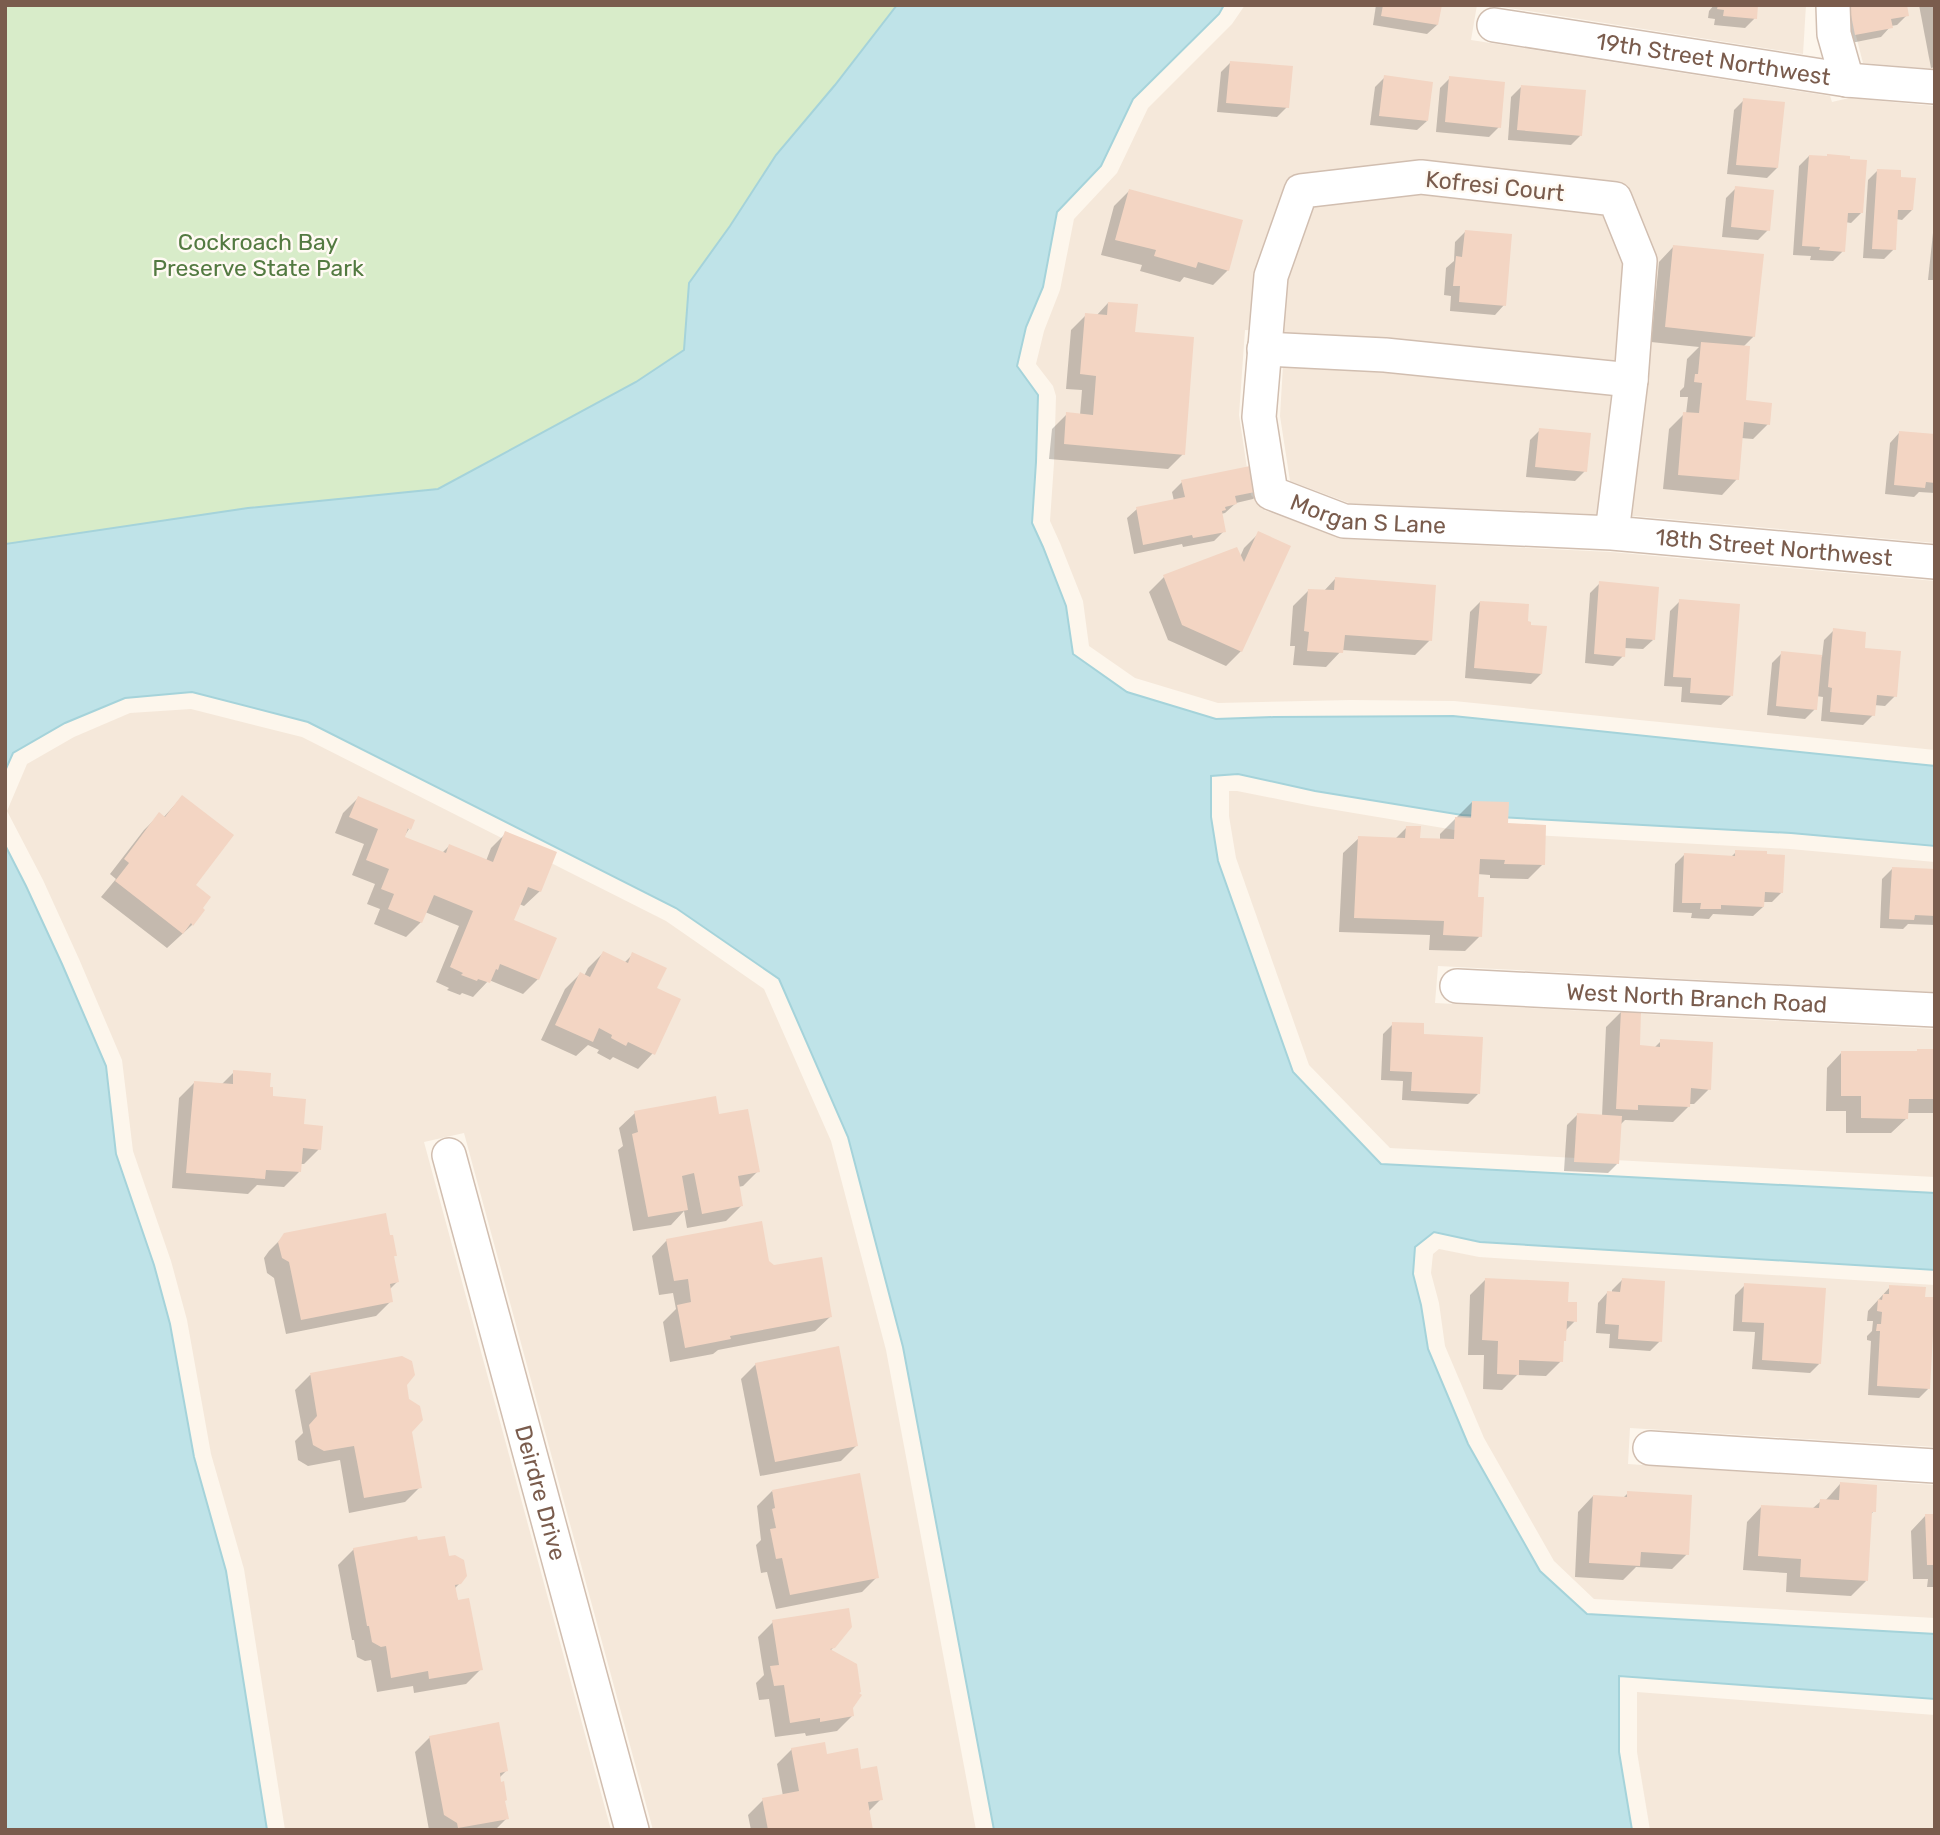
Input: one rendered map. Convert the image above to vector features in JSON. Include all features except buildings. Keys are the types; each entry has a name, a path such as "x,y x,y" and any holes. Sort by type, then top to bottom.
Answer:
{"street":[{"path":"1833,5 1833,34 1847,80"},
{"name":"19th Street Northwest","path":"1494,25 1847,80 1935,88"},
{"name":"Kofresi Court","path":"1264,349 1271,276 1301,191 1421,177 1615,199 1640,261 1631,380 1612,533"},
{"path":"1264,349 1385,355 1631,380"},
{"name":"Morgan S Lane","path":"1264,349 1259,416 1271,493 1344,521 1612,533"},
{"name":"18th Street Northwest","path":"1612,533 1935,562"},
{"name":"West North Branch Road","path":"1457,986 1935,1010"},
{"name":"Deirdre Drive","path":"449,1155 632,1830"},
{"path":"1650,1448 1935,1466"}],"shaded area":[{"path":"1245,5 1477,5 1471,40 1830,96 1832,102 1849,98 1935,106 1935,543 1634,516 1349,503 1290,481 1280,416 1285,332 1245,330 1239,415 1251,495 1264,510 1344,539 1611,552 1935,581 1935,750 1454,701 1218,703 1135,678 1089,646 1083,601 1050,521 1056,396 1053,386 1036,364 1044,331 1060,290 1074,219 1117,173 1148,108 1232,24"},
{"path":"1490,5 1806,5 1803,54"},
{"path":"1854,5 1935,5 1935,69 1863,63 1855,32"},
{"path":"191,709 302,737 666,921 764,989 831,1141 886,1350 976,1830 653,1830 464,1133 424,1142 611,1830 285,1830 244,1569 211,1454 187,1320 171,1261 133,1151 122,1060 43,880 7,811 27,764 74,737 130,713"},
{"path":"1229,791 1461,831 1790,849 1935,862 1935,992 1438,966 1435,1003 1935,1029 1935,1177 1390,1148 1309,1065 1236,858 1229,816"},
{"path":"1439,1249 1479,1257 1935,1285 1935,1447 1630,1428 1628,1464 1935,1485 1935,1618 1594,1599 1554,1561 1484,1438 1445,1346 1439,1303 1431,1273 1433,1254"},
{"path":"1637,1692 1935,1715 1935,1830 1650,1830 1637,1752"}],"green space":[{"name":"Cockroach Bay Preserve State Park","path":"5,5 897,5 776,155 689,283 684,350 636,382 438,489 248,508 5,544"}],"water":[{"path":"897,5 1224,5 1219,14 1133,99 1101,166 1057,212 1043,287 1026,327 1017,366 1038,395 1032,523 1066,606 1073,654 1127,692 1216,719 1453,716 1935,766 1935,846 1791,833 1462,815 1315,791 1238,774 1211,776 1211,817 1218,861 1293,1072 1381,1164 1935,1193 1935,1270 1480,1242 1434,1232 1415,1247 1413,1274 1428,1349 1468,1444 1540,1571 1587,1614 1935,1634 1935,1699 1619,1676 1619,1752 1632,1830 994,1830 903,1347 848,1137 779,979 676,908 308,722 192,692 125,698 65,723 13,753 5,771 5,544 248,508 438,489 636,382 684,350 689,283 776,155"},
{"path":"5,845 62,964 106,1066 116,1154 154,1265 170,1324 194,1457 226,1571 267,1830 5,1830"}]}
